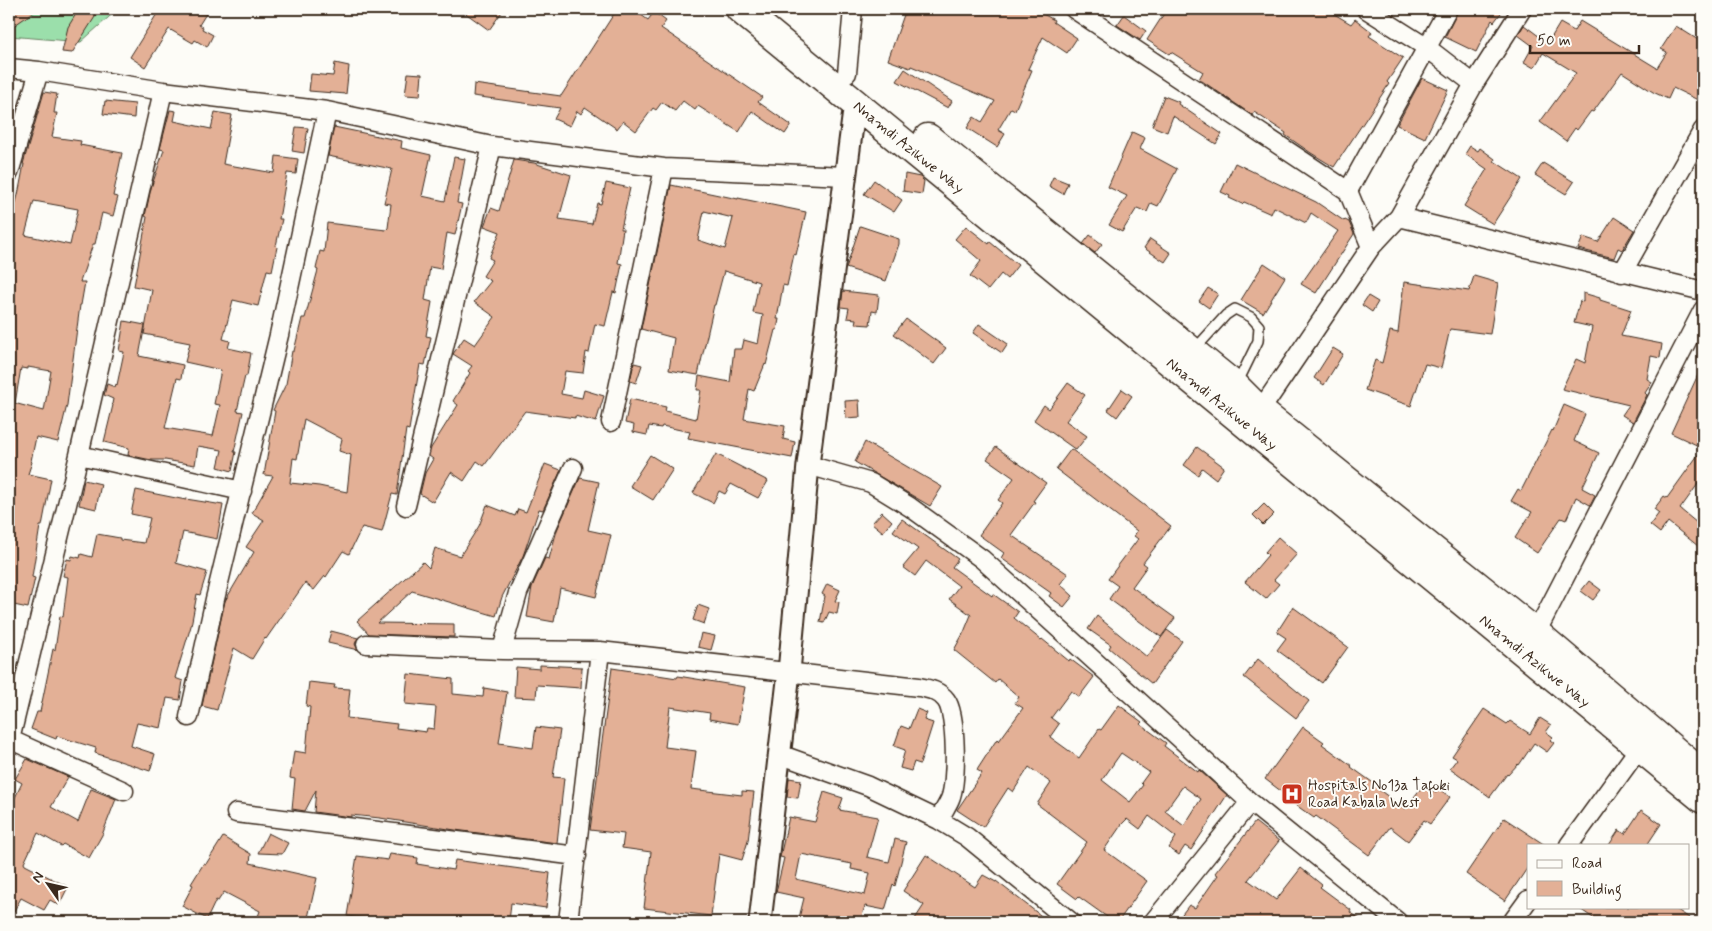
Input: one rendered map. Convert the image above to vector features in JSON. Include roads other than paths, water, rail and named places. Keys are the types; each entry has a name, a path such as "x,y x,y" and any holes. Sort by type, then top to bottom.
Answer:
{"highway":[{"name":"Nnamdi Azikwe Way","path":"740,9 1703,799"},
{"name":"Nnamdi Azikwe Way","path":"769,9 1236,387 1260,411 1536,633 1703,775"}],"street":[{"path":"847,74 853,9"},
{"path":"1074,9 1348,191 1372,248"},
{"path":"1366,9 1426,47 1474,84"},
{"path":"1348,191 1448,9"},
{"path":"1260,411 1372,248 1398,217 1474,84 1522,9"},
{"path":"9,68 163,91 327,111 492,146 664,168 845,176"},
{"path":"9,173 39,71"},
{"path":"124,792 9,741 79,455 163,91"},
{"path":"760,922 789,672 808,465 855,103"},
{"path":"189,717 279,335 327,111"},
{"path":"1622,272 1703,130"},
{"path":"406,506 492,146"},
{"path":"611,422 664,168"},
{"path":"1398,217 1703,291"},
{"path":"1536,633 1703,310"},
{"path":"79,455 242,491"},
{"path":"808,465 871,483 910,507 982,559 1250,802 1398,922"},
{"path":"502,650 518,593 573,468"},
{"path":"366,644 502,650 600,651 919,687 937,691 948,701 953,724 955,759 951,798 939,820"},
{"path":"568,922 600,651"},
{"path":"1570,844 1640,747"},
{"path":"779,754 868,786 939,820 966,838 1071,922"},
{"path":"1153,922 1250,802"},
{"path":"236,813 577,856"},
{"path":"1512,922 1527,901"}],"lane":[{"path":"1192,352 1226,314 1235,309 1251,317 1259,326 1258,341 1236,387"}],"place":[{"name":"Hospitals No13a Tafoki Road Kabala West","path":"1292,794"}]}
